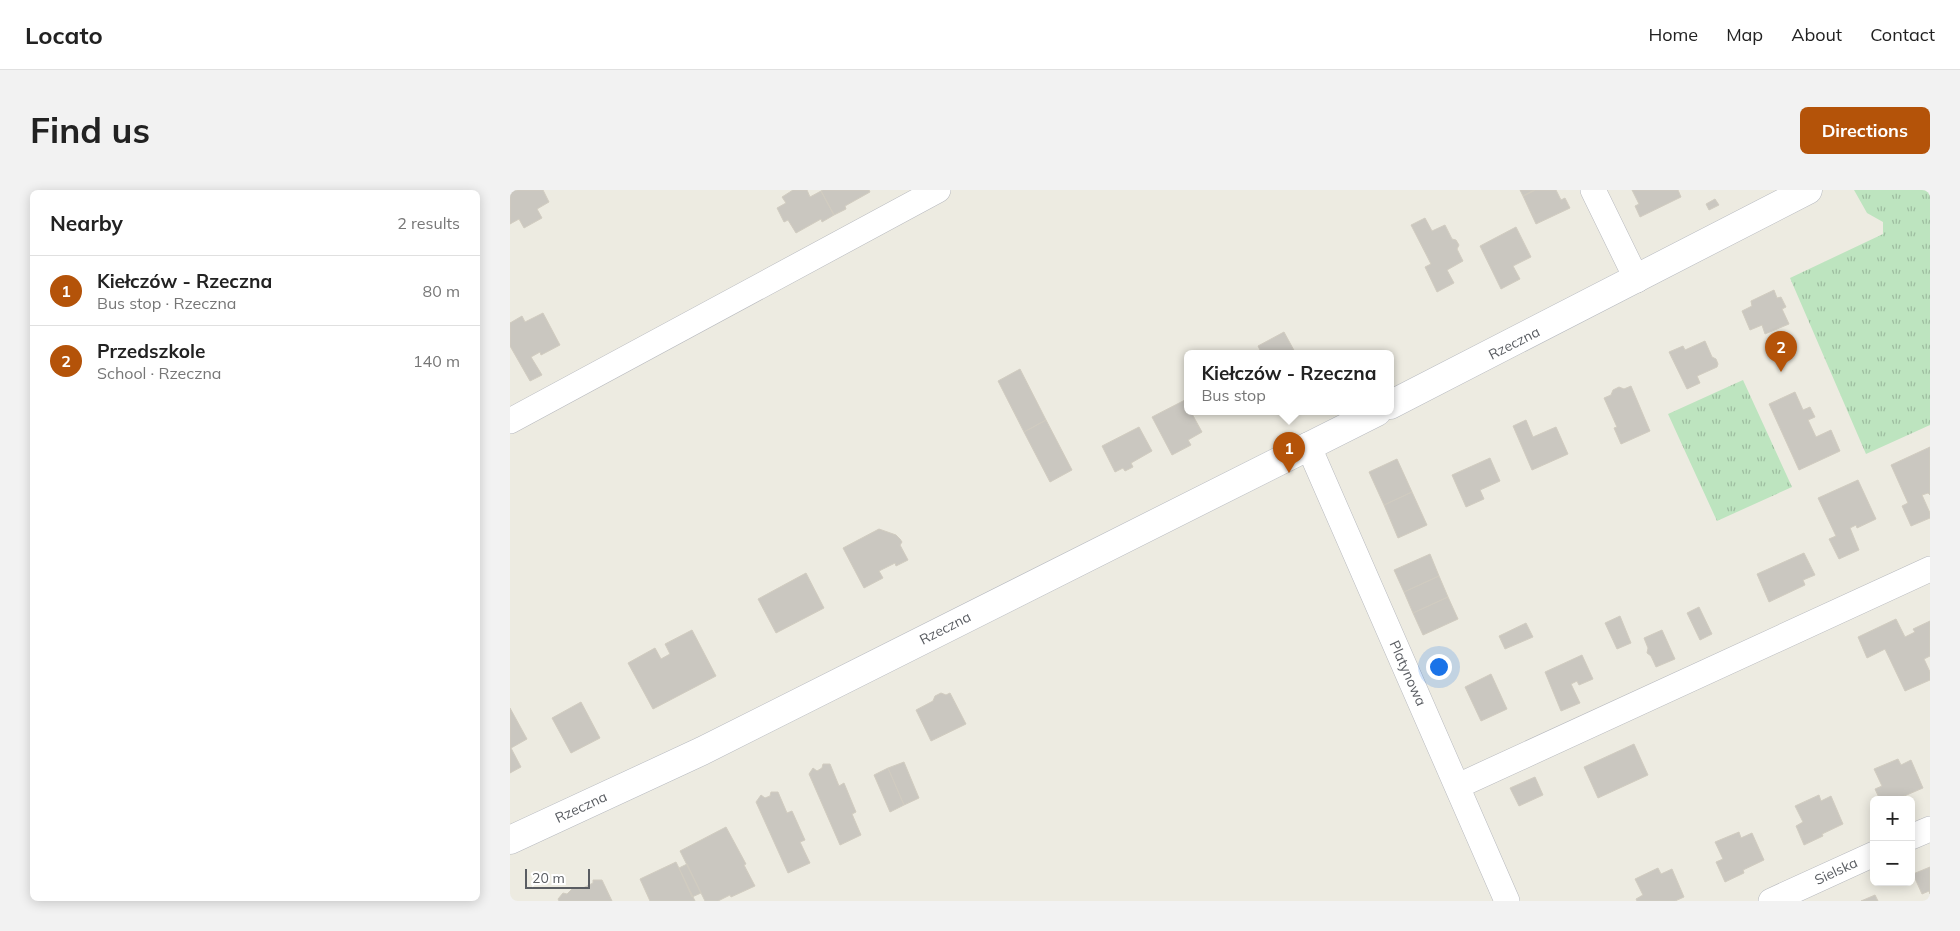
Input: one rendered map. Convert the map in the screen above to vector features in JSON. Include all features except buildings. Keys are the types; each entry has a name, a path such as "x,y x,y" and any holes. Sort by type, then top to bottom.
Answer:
{"street":[{"path":"510,421 938,190"},
{"path":"1593,190 1637,280"},
{"name":"Rzeczna","path":"1394,403 1637,280 1808,190"},
{"name":"Rzeczna","path":"510,840 702,751 1371,415"},
{"name":"Platynowa","path":"1308,445 1507,901"},
{"path":"1458,786 1930,569"},
{"path":"1915,835 1930,828"},
{"name":"Sielska","path":"1771,901 1870,856"}],"green space":[{"path":"1854,190 1930,190 1930,425 1866,454 1790,278 1883,234 1883,222 1867,213"},
{"path":"1743,380 1792,487 1717,521 1668,414"}],"place":[{"name":"Przedszkole","path":"1781,372"},
{"name":"Kiełczów - Rzeczna","path":"1289,473"}]}
